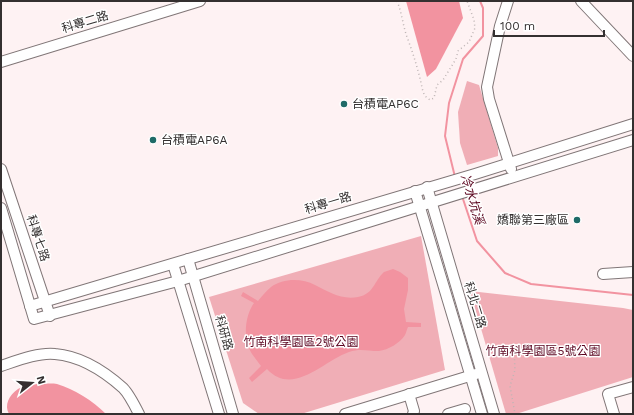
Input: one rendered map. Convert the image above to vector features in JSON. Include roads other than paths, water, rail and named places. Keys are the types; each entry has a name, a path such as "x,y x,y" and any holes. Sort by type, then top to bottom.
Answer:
{"street":[{"name":"科專二路","path":"1,62 200,1"},
{"path":"508,1 500,26 487,87 489,99 514,177"},
{"path":"582,1 633,56"},
{"name":"科專一路","path":"30,306 475,174 633,124"},
{"path":"1,208 34,319 178,281 633,140"},
{"name":"科專七路","path":"1,168 50,316"},
{"name":"科北二路","path":"427,188 494,414"},
{"name":"科北二路","path":"415,191 482,414"},
{"name":"科研路","path":"188,259 233,414"},
{"path":"173,264 219,414"},
{"path":"603,274 633,272"},
{"path":"1,366 30,357 54,353 73,358 95,367 124,389 139,414"},
{"path":"345,414 481,372"},
{"path":"614,414 608,394 633,387"},
{"path":"409,394 416,413"},
{"path":"448,414 465,409"}],"waterway":[{"name":"冷水坑溪","path":"455,177 445,136 449,103 463,59 483,36 483,8 480,1"},
{"name":"冷水坑溪","path":"462,196 477,241 505,273 531,284 633,295"}],"place":[{"name":"台積電AP6C","path":"344,104"},
{"name":"台積電AP6A","path":"153,140"},
{"name":"嬌聯第三廠區","path":"577,220"}],"park label":[{"name":"竹南科學園區2號公園","path":"301,342"},
{"name":"竹南科學園區5號公園","path":"543,351"}]}
